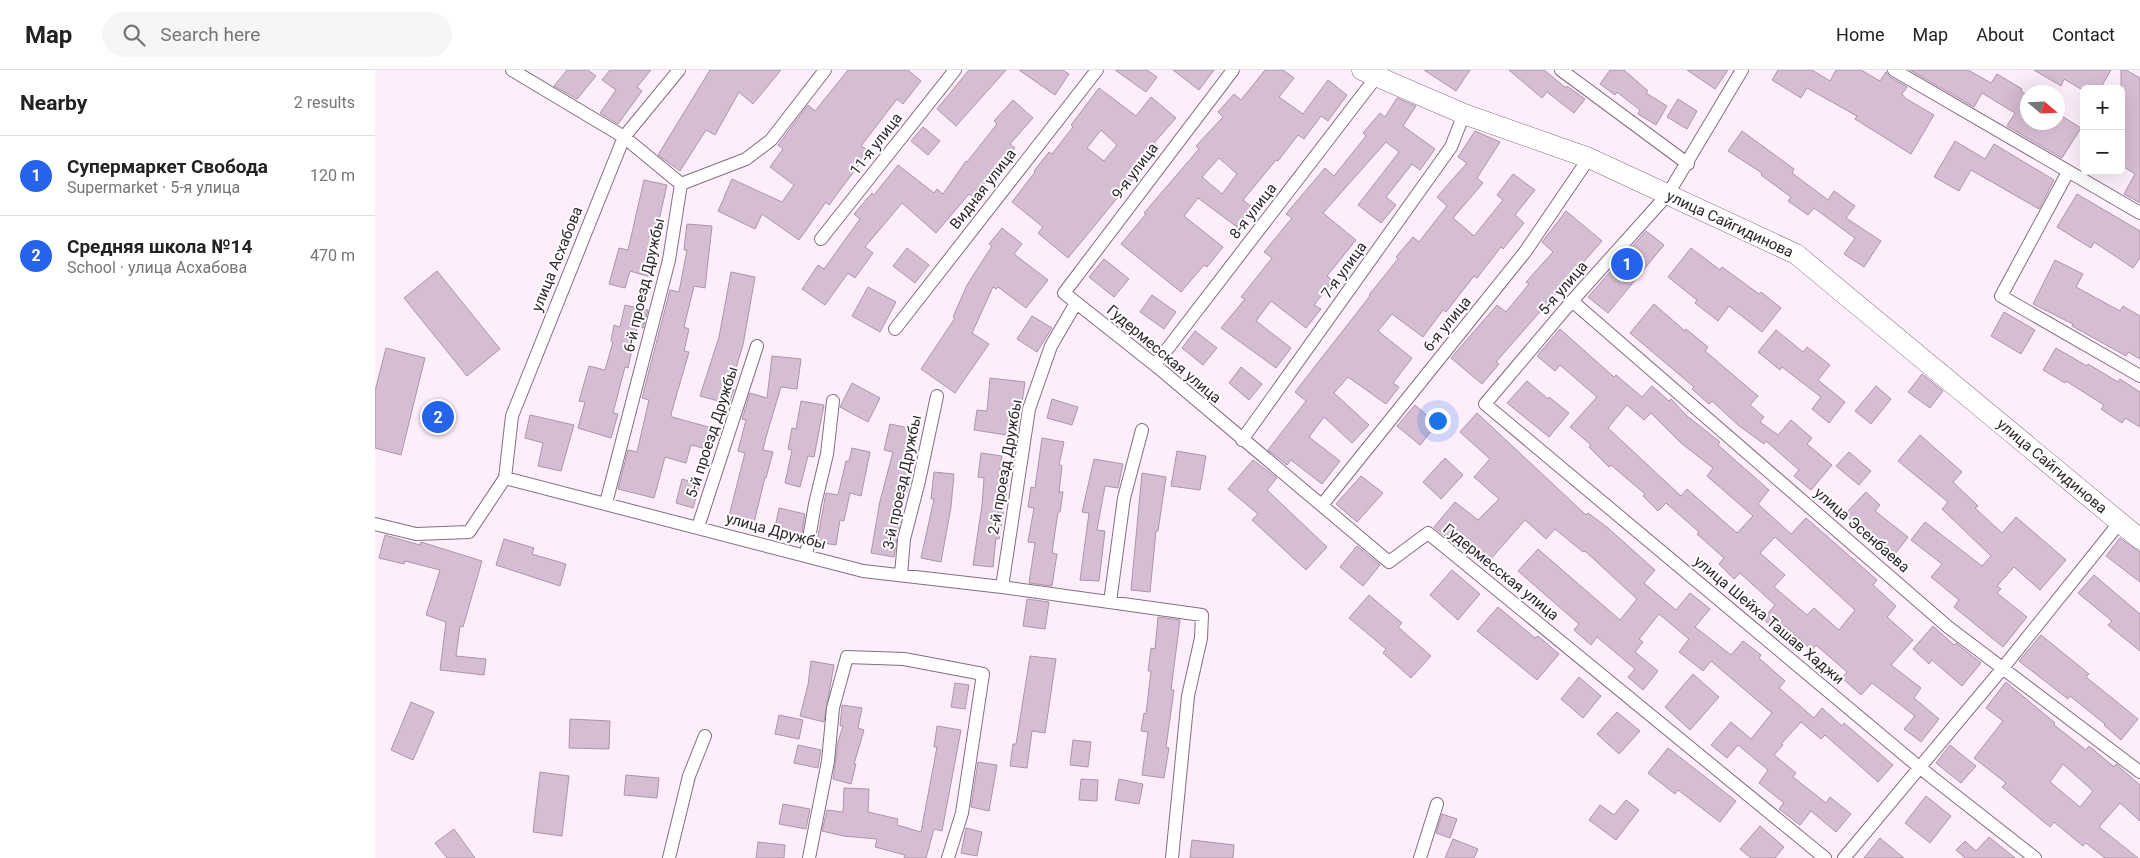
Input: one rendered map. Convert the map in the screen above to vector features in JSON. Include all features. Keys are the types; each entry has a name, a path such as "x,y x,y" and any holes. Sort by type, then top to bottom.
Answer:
{"main road":[{"name":"улица Сайгидинова","path":"1370,73 1464,114 1589,158 1796,254 2140,539"}],"street":[{"path":"512,70 531,75 624,137 681,184 746,158 771,140 825,70"},
{"name":"улица Асхабова","path":"505,478 512,416 624,137 679,70"},
{"name":"11-я улица","path":"821,239 955,70"},
{"name":"Видная улица","path":"895,329 1097,70"},
{"name":"9-я улица","path":"1064,293 1233,70"},
{"path":"1561,70 1688,164"},
{"name":"5-я улица","path":"1485,404 1572,301 1668,194 1688,164 1742,70"},
{"path":"1894,70 2140,212"},
{"name":"8-я улица","path":"1155,365 1370,73"},
{"name":"7-я улица","path":"1242,440 1451,147 1464,114"},
{"name":"6-я улица","path":"1322,505 1525,252 1589,158"},
{"path":"2068,172 2001,296 2140,376"},
{"name":"6-й проезд Дружбы","path":"606,503 669,260 681,184"},
{"name":"Гудермесская улица","path":"1064,293 1155,365 1389,562 1428,533 1825,858"},
{"name":"улица Эсенбаева","path":"1572,301 1948,627 2002,670 2140,772"},
{"name":"2-й проезд Дружбы","path":"1002,587 1029,409 1051,346 1076,303"},
{"name":"5-й проезд Дружбы","path":"698,528 757,346"},
{"name":"3-й проезд Дружбы","path":"901,575 904,539 919,482 937,396"},
{"path":"806,556 815,504 827,454 833,401"},
{"name":"улица Шейха Ташав Хаджи","path":"1485,404 1919,767 2035,858"},
{"path":"1110,602 1124,498 1142,430"},
{"path":"375,524 416,534 469,532 505,478"},
{"name":"улица Дружбы","path":"505,478 863,571 1002,587 1202,615 1201,638 1188,696 1172,858"},
{"path":"1844,858 2002,670 2119,522"},
{"path":"809,858 828,762 833,708 847,657 904,659 983,674 962,813 948,858"},
{"path":"669,858 689,776 705,736"},
{"path":"1420,858 1437,804"}],"building":[{"path":"567,70 588,70 596,76 577,99 554,86"},
{"path":"610,70 651,70 637,87 642,91 618,124 600,113 616,90 602,80"},
{"path":"710,70 781,70 753,104 739,92 715,135 706,130 680,171 658,155"},
{"path":"848,70 908,70 921,81 903,104 897,99 861,146 869,151 829,205 826,202 799,240 762,214 755,229 718,211 732,179 782,202 794,185 770,167 783,149 778,145 808,105 815,111"},
{"path":"969,70 1006,70 956,126 937,109"},
{"path":"1019,70 1063,70 1069,74 1055,95"},
{"path":"1115,70 1147,70 1157,77 1146,92"},
{"path":"1173,70 1214,70 1199,90"},
{"path":"1265,70 1283,70 1294,78 1279,97 1303,114 1328,80 1347,95 1328,121 1321,116 1304,139 1298,135 1278,161 1276,160 1243,200 1252,207 1237,227 1198,198 1184,216 1223,247 1207,267 1204,265 1181,292 1121,244 1146,214 1144,213 1199,149 1196,146 1223,117 1218,112 1234,94 1241,100","holes":["1219,158 1237,174 1222,194 1202,177"]},
{"path":"1424,70 1470,70 1456,91"},
{"path":"1509,70 1544,70 1566,88 1567,86 1585,99 1574,113 1547,92 1542,98"},
{"path":"1610,70 1624,70 1648,91 1646,93 1667,106 1656,125 1638,114 1640,110 1617,92 1615,95 1600,84"},
{"path":"1687,70 1728,70 1715,89"},
{"path":"1778,70 1812,70 1830,81 1836,70 1861,70 1880,81 1886,72 1890,77 1907,87 1902,94 1905,98 1934,115 1911,154 1855,119 1857,116 1807,88 1801,98 1772,80"},
{"path":"1910,70 1968,70 1991,83 1997,74 2020,88 2020,130 2065,130 2065,118 2080,127 2080,130 2062,158 2007,126 2015,113 1982,93 1974,107"},
{"path":"2034,70 2111,70 2102,85 2080,85 2080,88 2064,79 2061,85"},
{"path":"2121,70 2126,70 2140,78 2140,203 2124,194 2135,174 2125,168 2125,85 2121,85"},
{"path":"1099,88 1136,116 1151,97 1176,118 1154,143 1159,147 1068,258 1038,233 1043,227 1012,202 1049,152 1052,154 1073,127 1071,125","holes":["1101,130 1117,145 1104,161 1087,148"]},
{"path":"1397,98 1416,106 1403,126 1435,149 1420,170 1412,164 1386,197 1396,205 1381,223 1358,205 1399,152 1386,142 1323,213 1356,240 1327,276 1333,281 1314,305 1321,309 1306,328 1271,301 1256,321 1291,348 1276,368 1221,328 1245,299 1241,297 1272,258 1264,252 1292,218 1286,214 1325,168 1334,176 1366,136 1363,133 1380,113 1385,117"},
{"path":"1678,99 1697,111 1687,129 1667,117"},
{"path":"1013,100 1033,118 1010,144 1015,148 999,168 996,166 974,198 969,194 936,233 902,203 865,247 873,253 855,278 848,273 825,305 802,289 818,265 824,269 860,219 854,214 872,193 874,195 898,165 934,193 937,189 943,194 966,161 997,124 994,121"},
{"path":"923,127 940,141 928,155 911,141"},
{"path":"1475,131 1500,142 1477,178 1483,183 1453,218 1474,236 1503,200 1497,195 1513,174 1535,190 1515,215 1524,223 1503,249 1501,247 1477,278 1474,276 1446,312 1443,310 1423,337 1392,314 1378,331 1412,358 1393,383 1399,387 1386,404 1348,377 1334,393 1369,425 1352,443 1324,417 1309,437 1340,461 1322,484 1291,460 1287,465 1268,450 1306,401 1295,392 1398,259 1396,257 1413,237 1419,242 1447,206 1437,197 1467,163 1458,157"},
{"path":"1742,131 1794,169 1792,173 1828,200 1834,191 1855,206 1846,218 1881,241 1864,267 1844,254 1855,238 1814,208 1808,215 1788,201 1791,197 1761,175 1762,173 1728,151"},
{"path":"1955,141 1985,159 1994,144 2054,180 2039,209 1971,170 1959,191 1934,177"},
{"path":"644,180 667,185 659,220 662,221 650,277 630,271 625,288 609,284 619,248 628,250"},
{"path":"2077,194 2140,231 2140,258 2133,268 2094,242 2091,248 2057,227"},
{"path":"1566,211 1602,241 1496,362 1499,364 1482,384 1451,358 1497,305 1506,312 1529,284 1526,282 1553,252 1542,242"},
{"path":"687,224 712,226 705,288 694,286 684,327 689,329 684,351 689,352 671,414 672,417 716,429 710,450 691,445 686,463 665,457 654,498 618,489 628,450 637,452 649,400 642,398 670,290 679,292 687,250 684,250"},
{"path":"1002,228 1022,244 1014,254 1048,280 1026,308 998,287 996,289 993,287 972,333 989,344 955,393 921,369 955,318 953,317 967,285 992,246 989,244"},
{"path":"1646,231 1664,245 1608,313 1588,297"},
{"path":"907,248 929,265 915,283 893,266"},
{"path":"1691,248 1720,270 1722,267 1759,294 1761,292 1781,308 1762,332 1729,306 1718,321 1695,303 1697,300 1668,277"},
{"path":"1104,259 1129,279 1114,297 1089,277"},
{"path":"2055,260 2083,274 2076,287 2120,311 2123,306 2140,316 2140,359 2128,352 2126,356 2072,326 2073,324 2033,304"},
{"path":"437,271 500,349 467,376 404,298"},
{"path":"731,272 755,277 743,345 730,388 734,389 729,404 700,396 719,337"},
{"path":"868,287 896,302 880,332 852,316"},
{"path":"1152,295 1176,312 1164,329 1140,312"},
{"path":"1654,304 1685,331 1686,329 1708,347 1705,351 1758,396 1750,405 1764,417 1760,422 1778,435 1791,420 1812,438 1807,444 1832,465 1811,490 1794,476 1799,470 1766,441 1764,444 1738,425 1712,401 1709,404 1692,389 1694,387 1630,333"},
{"path":"625,305 648,310 643,328 637,327 628,368 625,367 613,413 618,414 611,438 578,428 585,402 579,401 589,366 605,370 613,342 611,341 614,325 620,327"},
{"path":"2004,312 2035,330 2021,354 1991,336"},
{"path":"1032,316 1052,328 1037,352 1017,339"},
{"path":"1560,329 1614,377 1616,375 1642,397 1652,386 1669,401 1671,399 1687,416 1720,442 1718,445 1769,490 1758,504 1791,534 1806,518 1877,580 1873,585 1896,606 1887,617 1913,640 1891,665 1921,688 1914,698 1939,719 1921,742 1904,729 1915,716 1872,683 1861,695 1842,678 1847,672 1816,645 1812,650 1785,626 1780,633 1763,619 1775,605 1740,573 1734,579 1719,564 1724,558 1697,534 1699,532 1666,503 1658,511 1643,496 1645,494 1611,465 1609,467 1589,447 1591,445 1570,427 1597,397 1560,365 1555,371 1537,356","holes":["1627,405 1644,420 1651,413 1681,443 1713,468 1707,476 1753,516 1737,533 1687,489 1681,496 1608,428","1775,537 1855,610 1839,630 1814,608 1807,615 1774,587 1785,575 1760,553"]},
{"path":"1776,330 1803,352 1807,347 1830,365 1818,380 1845,402 1829,423 1812,409 1821,397 1782,367 1780,370 1758,352"},
{"path":"1195,331 1217,348 1203,365 1182,348"},
{"path":"386,348 425,358 401,455 375,448 375,391"},
{"path":"2056,348 2118,382 2120,379 2140,392 2140,427 2125,418 2122,423 2101,409 2104,405 2066,381 2065,383 2043,370"},
{"path":"772,356 801,359 797,389 781,387 766,437 763,450 773,452 753,527 728,520 745,453 738,451 746,420 742,419 750,393 767,398"},
{"path":"1241,367 1262,384 1249,400 1229,383"},
{"path":"1922,374 1943,391 1930,408 1908,392"},
{"path":"990,378 1025,382 1022,403 1018,404 1013,436 974,430 977,410 987,411"},
{"path":"1527,381 1548,399 1549,397 1569,413 1549,437 1507,403"},
{"path":"852,383 880,398 868,422 840,407"},
{"path":"1876,386 1891,399 1871,424 1855,411"},
{"path":"1052,399 1078,407 1072,425 1047,418"},
{"path":"801,401 824,405 814,457 808,456 800,487 785,483 792,450 788,449 792,428 796,429"},
{"path":"1415,405 1437,424 1420,445 1397,426"},
{"path":"1477,413 1586,515 1588,513 1608,528 1655,570 1644,583 1676,610 1690,593 1710,609 1695,627 1731,655 1743,641 1761,655 1759,658 1785,681 1779,688 1814,718 1822,708 1842,726 1844,723 1893,765 1878,782 1825,735 1821,739 1801,722 1781,744 1783,745 1774,755 1796,773 1793,777 1826,803 1830,797 1851,814 1836,832 1811,811 1800,825 1779,809 1784,803 1759,783 1768,770 1738,745 1727,758 1711,745 1731,722 1751,739 1772,713 1711,661 1703,671 1679,652 1689,639 1659,614 1639,639 1643,642 1635,652 1658,671 1643,690 1628,677 1635,669 1597,637 1591,645 1574,630 1579,624 1518,571 1538,549 1620,620 1637,599 1585,551 1583,552 1555,529 1546,539 1525,520 1489,561 1459,539 1455,544 1434,527 1455,502 1478,520 1499,499 1474,477 1490,459 1460,432"},
{"path":"530,415 574,425 561,471 538,466 543,443 525,438"},
{"path":"890,424 918,430 909,470 912,470 907,492 905,491 894,557 871,553 880,501 893,452 884,450"},
{"path":"1920,435 1962,472 1953,482 1978,506 1975,508 2002,533 2016,517 2066,560 2040,590 2014,567 1997,586 2001,589 1997,593 2027,617 2003,647 1954,607 1959,600 1931,577 1942,564 1911,540 1925,522 1982,566 1991,556 1942,509 1948,502 1898,461"},
{"path":"1042,438 1064,442 1059,465 1062,466 1059,492 1063,492 1052,553 1057,554 1052,586 1029,583 1035,543 1028,542 1034,508 1028,507 1031,487 1035,488"},
{"path":"852,448 870,452 861,496 850,493 844,521 840,520 836,545 817,542 826,493 838,495 846,461 849,461"},
{"path":"1177,451 1206,456 1200,490 1171,486"},
{"path":"1849,452 1871,471 1859,485 1836,466"},
{"path":"981,453 1002,456 998,483 1008,484 999,539 996,538 993,567 973,565 984,478 978,477"},
{"path":"1445,458 1463,475 1441,499 1423,482"},
{"path":"1094,459 1123,464 1118,488 1105,486 1097,530 1105,531 1099,581 1080,580 1089,513 1082,512"},
{"path":"1253,460 1277,478 1267,490 1327,547 1306,570 1252,520 1258,514 1228,489"},
{"path":"934,472 954,474 951,507 941,562 921,558 934,499 931,499"},
{"path":"1142,473 1166,477 1158,531 1156,531 1150,592 1131,590"},
{"path":"1361,476 1383,493 1357,522 1336,504"},
{"path":"682,479 700,484 693,508 676,503"},
{"path":"1866,492 1880,505 1875,511 1908,537 1895,554 1861,526 1859,528 1845,514"},
{"path":"779,508 805,514 801,539 774,533"},
{"path":"385,535 420,545 421,542 482,561 463,627 460,626 456,656 486,659 484,675 440,670 446,622 426,615 440,570 405,561 404,564 379,558"},
{"path":"2120,538 2140,552 2140,582 2106,556"},
{"path":"504,539 534,548 532,554 566,564 560,586 496,565"},
{"path":"1357,546 1380,565 1363,586 1340,567"},
{"path":"1452,570 1480,594 1458,620 1430,595"},
{"path":"2094,575 2140,614 2140,651 2108,625 2112,621 2078,593"},
{"path":"1369,595 1402,623 1398,627 1431,656 1411,678 1383,653 1386,649 1349,618"},
{"path":"1027,599 1049,602 1045,629 1023,626"},
{"path":"1498,607 1535,638 1538,636 1559,654 1537,680 1477,631"},
{"path":"1158,617 1180,620 1171,690 1174,690 1166,747 1169,748 1164,778 1142,775 1148,732 1141,731 1144,713 1146,714 1151,671 1148,671 1151,648 1155,649"},
{"path":"1933,626 1954,645 1956,643 1981,663 1962,686 1932,660 1929,664 1913,649"},
{"path":"2041,635 2089,674 2086,677 2138,719 2121,740 2105,724 2070,696 2068,699 2019,661"},
{"path":"1030,656 1056,659 1045,733 1032,731 1027,768 1010,766 1013,744 1016,744"},
{"path":"811,661 834,665 824,722 800,716 808,685"},
{"path":"1693,674 1719,697 1690,730 1665,707"},
{"path":"1579,677 1601,696 1583,718 1561,699"},
{"path":"2006,682 2055,723 2054,725 2086,750 2089,746 2114,767 2116,764 2140,785 2140,821 2120,803 2099,827 2138,858 2105,858 2086,843 2083,846 2054,822 2050,827 2002,787 2006,783 1974,758 2003,721 1986,708","holes":["2063,764 2093,791 2080,807 2050,782"]},
{"path":"955,683 969,685 965,709 951,707"},
{"path":"411,702 434,712 413,760 391,750"},
{"path":"842,705 862,708 858,728 864,730 854,764 856,764 851,784 833,779 838,742 843,726 840,726"},
{"path":"1617,712 1640,731 1619,754 1597,734"},
{"path":"779,715 803,720 799,739 775,734"},
{"path":"570,719 610,721 609,749 569,748"},
{"path":"937,726 961,730 942,831 934,829 926,858 904,858 905,855 875,847 877,839 843,836 822,831 827,810 843,812 844,788 869,789 868,812 898,819 897,825 921,832 937,747 934,747"},
{"path":"1073,740 1091,742 1088,767 1070,765"},
{"path":"798,745 821,750 818,768 794,763"},
{"path":"1950,745 1976,766 1961,783 1936,763"},
{"path":"1668,748 1736,801 1720,822 1678,790 1675,794 1648,773"},
{"path":"978,762 997,765 989,811 971,807"},
{"path":"540,772 569,776 562,836 533,832"},
{"path":"626,775 659,778 657,798 624,795"},
{"path":"1081,779 1098,780 1097,801 1079,800"},
{"path":"1119,779 1143,784 1139,804 1115,800"},
{"path":"1926,796 1951,816 1930,843 1905,823"},
{"path":"1626,800 1639,810 1616,840 1589,820 1600,805 1614,815"},
{"path":"783,804 810,809 806,829 779,824"},
{"path":"1442,814 1457,819 1450,838 1436,833"},
{"path":"1760,826 1784,847 1775,858 1751,858 1740,849"},
{"path":"966,828 982,832 977,856 961,853"},
{"path":"454,829 475,858 447,858 435,843"},
{"path":"1989,837 2015,858 1965,858 1956,850 1965,841 1976,851"},
{"path":"1880,838 1904,858 1864,858"},
{"path":"1453,839 1478,849 1474,858 1445,858"},
{"path":"1192,840 1234,845 1233,858 1190,858"},
{"path":"758,842 785,845 784,858 756,858"}],"place":[{"name":"Супермаркет Свобода","path":"1627,264"},
{"name":"Средняя школа №14","path":"438,417"}]}
